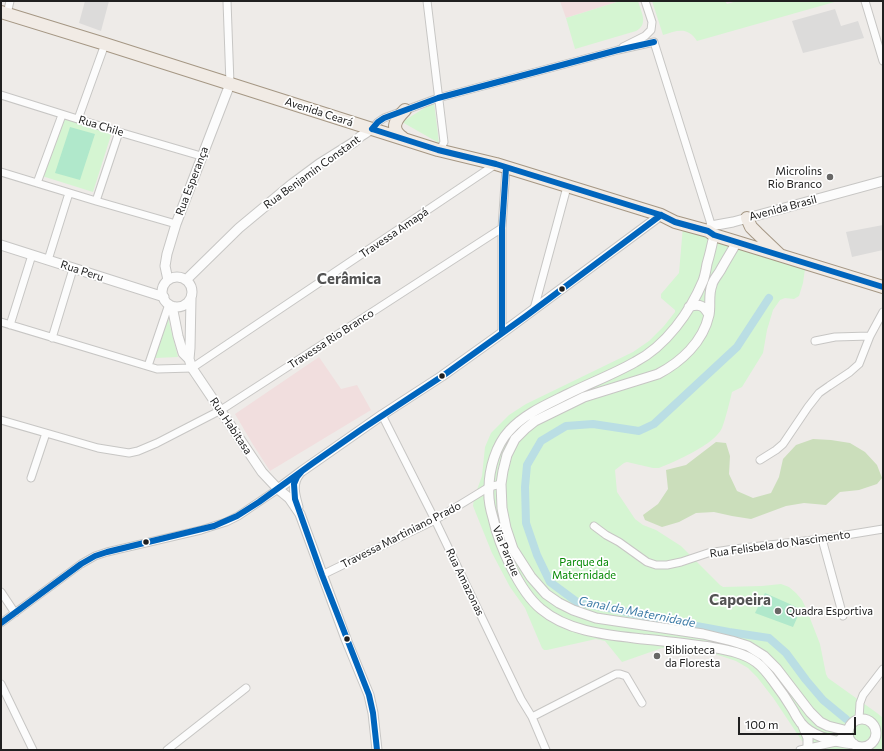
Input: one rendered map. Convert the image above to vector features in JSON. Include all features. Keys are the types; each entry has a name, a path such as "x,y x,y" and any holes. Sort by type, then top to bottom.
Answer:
{"main road":[{"name":"Avenida Ceará","path":"4,13 438,150 501,166 660,215 675,222 713,229 737,242 883,287"},
{"path":"403,138 398,135 395,127 399,116 405,110"},
{"path":"747,218 751,227 781,256"}],"street":[{"path":"4,13 10,1"},
{"path":"227,1 230,84"},
{"path":"427,1 444,142 438,150"},
{"name":"Rua Benjamin Constant","path":"618,50 645,36 651,30 652,22 645,1"},
{"path":"865,1 883,61"},
{"name":"Rua Benjamin Constant","path":"186,280 239,228 286,189 319,164 372,129 384,118 438,98 618,50 654,42 713,229"},
{"path":"78,119 105,44"},
{"name":"Rua Esperança","path":"168,280 166,266 167,254 176,224 230,84"},
{"name":"Rua Chile","path":"1,95 202,156"},
{"path":"38,183 62,114"},
{"path":"96,201 119,132"},
{"path":"501,166 502,333"},
{"name":"Travessa Amapá","path":"190,364 501,166"},
{"path":"1,172 176,224"},
{"name":"Avenida Brasil","path":"713,229 747,218 883,181"},
{"path":"534,309 567,187"},
{"path":"48,260 70,193"},
{"path":"1,623 81,564 95,556 122,548 201,530 226,522 238,516 278,490 302,471 382,415 442,376 660,215"},
{"name":"Travessa Rio Branco","path":"1,420 98,448 129,453 138,451 221,410 502,228"},
{"name":"Via Parque","path":"713,229 704,280 689,307 672,332 660,344 636,362 551,402 522,420 508,432 494,457 489,487 490,508 496,532 509,563 526,592 540,609 556,619 579,629 599,634 710,647 742,654 757,662 768,674 779,688 801,723 809,730 836,742 860,748"},
{"name":"Via Parque","path":"737,242 712,284 709,294 709,315 702,335 681,359 668,369 658,374 584,397 535,421 515,439 507,455 501,484 502,508 506,528 514,549 530,577 546,594 559,603 573,610 596,618 703,634 748,646 764,656 777,669 810,712 820,722 828,726 848,731"},
{"name":"Rua Peru","path":"1,246 48,260 168,302"},
{"path":"10,325 32,255"},
{"path":"52,338 73,269"},
{"path":"1,322 157,369 190,364 192,288 186,280 182,278 176,277 165,283 162,290 168,302 176,307 185,305 191,298"},
{"path":"148,366 168,302"},
{"name":"Rua Habitasa","path":"168,302 183,353 262,472 278,490 289,498 300,514 303,522"},
{"path":"689,307 695,305 701,306 706,309 709,315"},
{"path":"760,460 783,444 819,394 859,364 870,336 883,312"},
{"path":"815,340 870,336"},
{"name":"Rua Amazonas","path":"382,415 435,520 521,700 532,717 546,750"},
{"path":"31,478 46,433"},
{"path":"302,471 295,480 294,492 322,575 369,695 373,713 377,750"},
{"name":"Travessa Martiniano Prado","path":"322,575 435,520 489,487 501,484"},
{"name":"Rua Felisbela do Nascimento","path":"594,526 646,562 656,565 681,562 708,553 822,540 883,529"},
{"path":"822,540 844,616"},
{"path":"1,592 15,613"},
{"path":"859,719 860,703 863,695 883,669"},
{"path":"532,717 616,674 626,676 642,703"},
{"path":"1,684 33,750"},
{"path":"167,750 246,688"},
{"path":"859,719 866,719 872,724 879,739 860,748 849,738 848,731 850,725 859,719"},
{"path":"801,723 808,738 804,749"},
{"path":"804,749 836,742 848,731"}],"shaded area":[{"path":"85,1 109,1 101,31 79,23"},
{"path":"560,1 620,1 566,18"},
{"path":"835,9 841,26 858,21 864,38 803,53 792,21"},
{"path":"883,225 883,250 852,257 846,232"},
{"path":"319,357 341,389 357,385 371,410 270,471 235,414"}],"green space":[{"path":"620,1 638,1 643,18 640,28 636,31 575,49 566,18"},
{"path":"652,1 725,1 727,4 737,1 838,1 697,41 686,31 677,31 663,35"},
{"path":"434,102 439,143 402,122"},
{"path":"62,117 112,132 93,192 42,176"},
{"path":"70,127 95,134 80,180 55,173"},
{"name":"Parque da Maternidade","path":"683,226 805,269 803,283 799,296 794,299 785,298 780,300 773,310 767,330 763,353 742,387 732,392 722,428 718,434 694,452 659,468 627,462 624,463 615,470 617,492 635,519 681,546 723,587 781,584 789,587 796,593 806,608 820,644 828,678 883,718 883,750 817,750 802,741 774,699 748,668 736,661 712,653 662,648 622,662 605,641 596,639 544,650 525,608 510,587 492,553 473,506 474,498 482,476 485,447 491,433 509,415 526,404 633,352 649,341 675,312 675,310 661,298 661,294 679,273"},
{"path":"167,314 178,357 155,358"},
{"path":"813,439 850,443 865,452 877,465 882,478 877,484 859,490 840,492 826,505 804,503 786,506 751,519 714,512 696,513 679,522 662,527 645,520 643,515 658,504 668,489 666,470 686,465 716,442 726,443 730,456 729,474 737,491 753,498 771,493 779,477 783,459 796,445"},
{"name":"Quadra Esportiva","path":"765,593 801,609 793,627 755,613"}],"waterway":[{"name":"Canal da Maternidade","path":"769,298 737,347 654,424 639,431 593,424 566,426 541,441 527,465 525,487 526,523 537,555 550,582 577,602 653,618 769,638 786,653 823,700 846,719"}],"transit line":[{"path":"372,129 384,118 438,98 618,50 654,42"},
{"path":"372,129 438,150 496,164 661,215 675,222 708,231 714,235 883,287"},
{"path":"502,333 502,228 506,168"},
{"path":"1,623 81,564 95,556 214,526 237,516 362,429 444,375 661,215"},
{"path":"302,471 294,484 295,499 322,575 369,695 373,713 377,750"}],"place":[{"name":"Microlins Rio Branco","path":"830,177"},
{"name":"Quadra Esportiva","path":"778,611"},
{"name":"Biblioteca da Floresta","path":"657,656"}],"district":[{"name":"Cerâmica","path":"349,279"},
{"name":"Capoeira","path":"740,600"}]}
